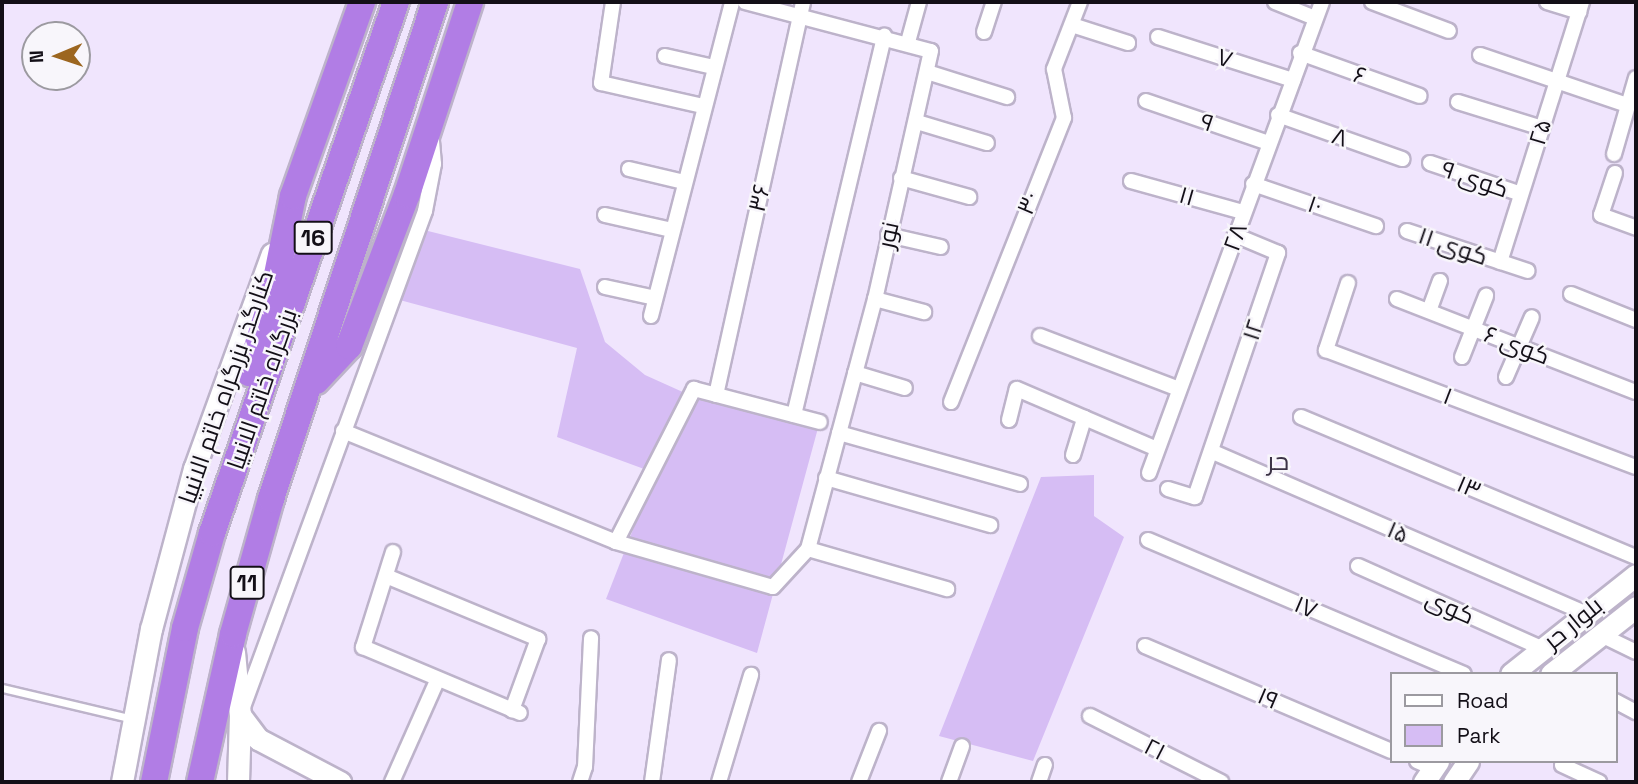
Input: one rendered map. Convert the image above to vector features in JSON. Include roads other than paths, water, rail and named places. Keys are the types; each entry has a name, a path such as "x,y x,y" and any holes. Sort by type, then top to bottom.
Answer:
{"highway":[{"name":"کنارگذر بزرگراه خاتم الانبیا","path":"293,196 362,2"},
{"name":"بزرگراه خاتم الانبیا","path":"154,777 186,628 233,475 396,2"},
{"name":"بزرگراه خاتم الانبیا","path":"200,782 233,634 271,499 435,2"},
{"path":"310,387 349,346 407,194 430,116 470,2"},
{"name":"16","path":"233,475 240,399 272,299 293,196"}],"main road":[{"name":"کنارگذر بزرگراه خاتم الانبیا","path":"122,782 151,629 194,469 293,196"},
{"name":"بلوار حر","path":"1513,672 1583,612 1636,575"},
{"name":"بلوار حر","path":"1553,672 1598,634 1636,607"},
{"path":"233,634 240,715 238,782"},
{"path":"240,715 258,739 340,782"},
{"path":"1454,782 1467,763"}],"street":[{"path":"613,2 601,83 703,106"},
{"path":"651,316 713,67 732,2"},
{"path":"745,2 802,8 884,36 908,41 930,51 927,72 1007,97"},
{"path":"908,41 919,2"},
{"path":"984,32 994,2"},
{"name":"۳۰","path":"951,402 1064,118 1054,69 1080,2"},
{"path":"1275,2 1315,18"},
{"name":"۲۸","path":"1149,473 1293,80 1300,53 1322,2"},
{"path":"1372,2 1449,30"},
{"path":"1547,2 1580,7"},
{"name":"۲۵","path":"1500,262 1580,7"},
{"name":"۳۶","path":"716,395 802,8"},
{"path":"1072,24 1128,43"},
{"path":"794,415 884,36"},
{"name":"۷","path":"1158,37 1293,80"},
{"name":"۶","path":"1300,53 1420,96"},
{"path":"1480,55 1628,105"},
{"path":"665,56 713,67"},
{"name":"نور","path":"808,549 875,299 927,72"},
{"path":"1614,154 1636,78"},
{"name":"۹","path":"1146,101 1269,143"},
{"path":"1458,102 1542,128"},
{"name":"۸","path":"1278,115 1402,159"},
{"path":"240,715 425,211 433,164 430,116"},
{"path":"917,122 987,143"},
{"name":"کوی ۹","path":"1430,163 1521,194"},
{"path":"629,169 684,181"},
{"path":"1615,173 1601,215 1636,228"},
{"path":"901,178 969,197"},
{"name":"۱۱","path":"1131,181 1243,212"},
{"name":"۱۰","path":"1253,184 1376,226"},
{"path":"606,215 672,230"},
{"name":"کوی ۱۱","path":"1406,231 1528,271"},
{"path":"888,235 941,247"},
{"name":"۱۲","path":"1213,452 1278,253 1235,235"},
{"path":"1429,311 1440,281"},
{"name":"۱","path":"1348,283 1326,350 1636,467"},
{"path":"605,287 655,298"},
{"path":"1571,295 1636,320"},
{"path":"1462,357 1486,296"},
{"path":"875,299 924,312"},
{"name":"کوی ۶","path":"1397,299 1520,344 1636,392"},
{"path":"1506,377 1532,317"},
{"path":"1040,336 1180,389"},
{"path":"855,373 905,388"},
{"path":"617,542 694,389 820,422"},
{"path":"1009,420 1017,389 1157,449"},
{"name":"۱۳","path":"1301,417 1636,557"},
{"path":"1073,455 1084,418"},
{"path":"343,431 617,542 773,587 808,549 947,589"},
{"path":"839,433 1020,484"},
{"path":"1168,489 1195,498 1213,452"},
{"name":"۱۵","path":"1213,452 1583,612"},
{"path":"826,478 990,525"},
{"name":"۱۷","path":"1148,540 1459,672"},
{"path":"386,576 538,639 516,711 437,681 363,647 393,552"},
{"name":"کوی","path":"1358,566 1541,648"},
{"path":"1598,634 1636,652"},
{"path":"580,782 585,767 591,638"},
{"name":"۱۹","path":"1145,646 1390,751"},
{"path":"652,782 668,660"},
{"path":"719,782 751,675"},
{"path":"392,782 437,681"},
{"path":"1617,703 1636,712"},
{"name":"۲۱","path":"1090,716 1221,782"},
{"path":"859,782 879,731"},
{"path":"949,782 962,746"},
{"path":"1039,782 1045,765"},
{"path":"1562,765 1599,782"}],"lane":[{"path":"2,688 134,719"}],"district":[{"name":"حر","path":"1278,462"}]}
